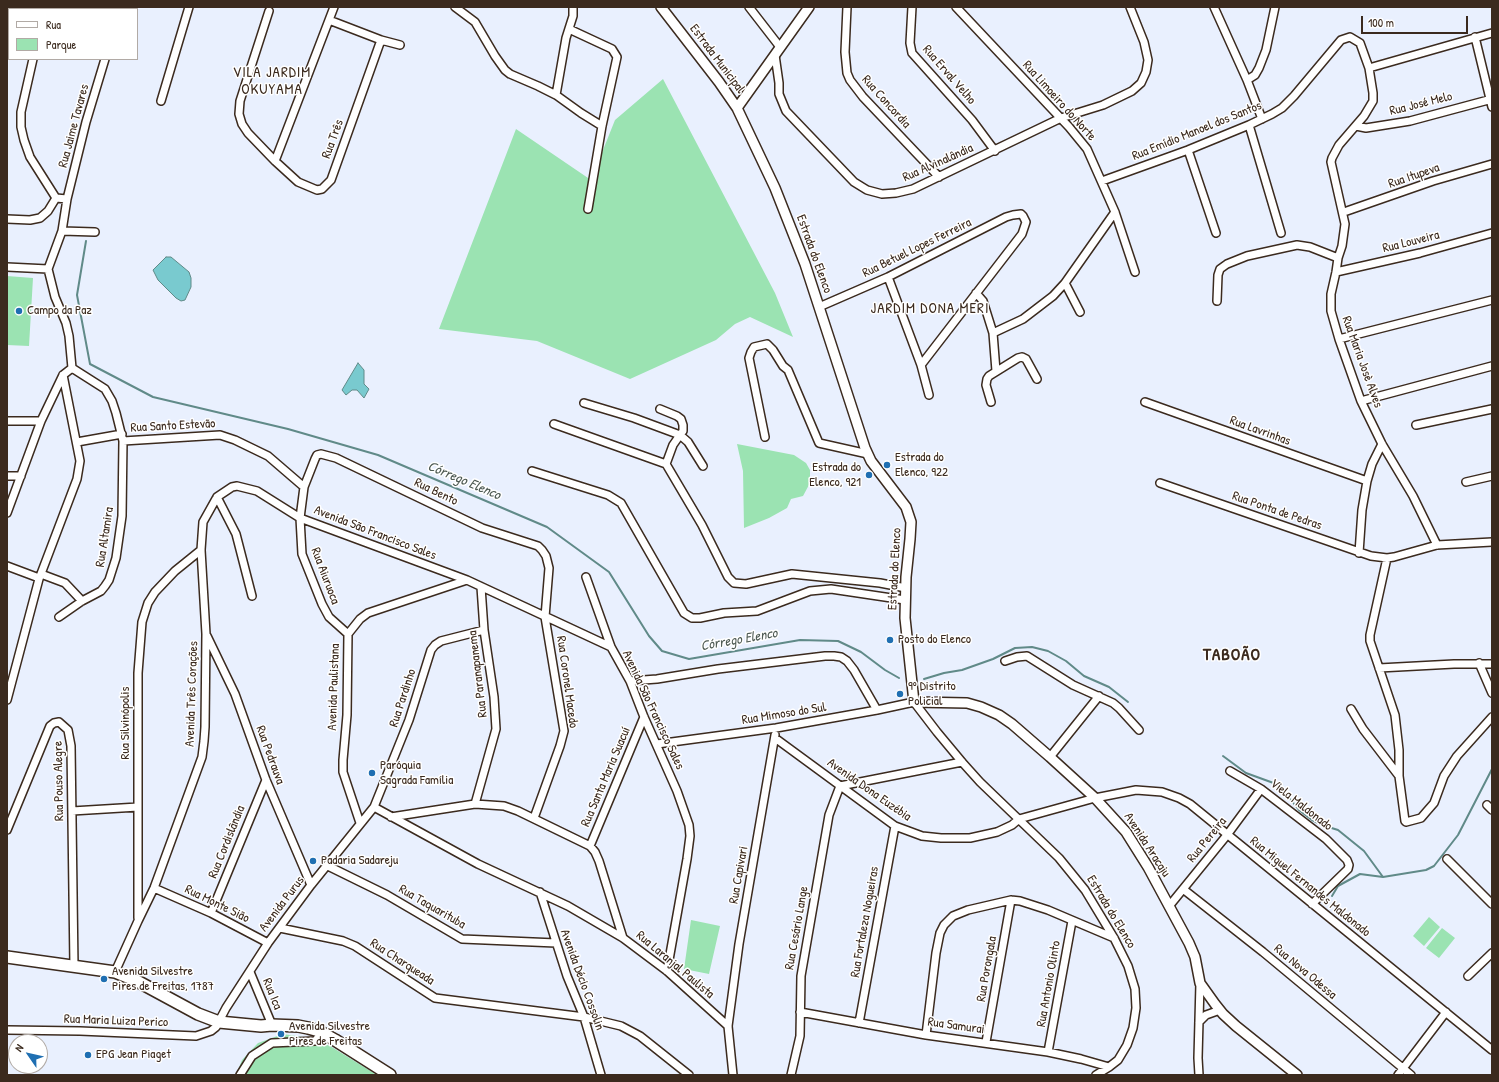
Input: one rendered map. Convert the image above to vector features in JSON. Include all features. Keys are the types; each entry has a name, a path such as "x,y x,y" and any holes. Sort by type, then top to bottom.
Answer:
{"main road":[{"path":"7,957 115,972 137,981 198,1014 219,1022 261,1026 298,1026 322,1033 390,1075"}],"street":[{"path":"161,101 189,7"},
{"path":"275,161 334,7"},
{"path":"455,7 475,22 505,70 516,77 538,86 556,96 602,126"},
{"path":"556,96 566,38 573,16 573,7"},
{"name":"Estrada Municipal","path":"661,7 719,82 737,108"},
{"path":"749,7 780,47"},
{"path":"737,108 809,7"},
{"name":"Rua Concordia","path":"847,7 845,52 847,73 850,80 859,93 938,177"},
{"name":"Rua Erval Velho","path":"912,7 910,43 912,53 972,120 995,151"},
{"name":"Rua Limoeiro do Norte","path":"956,7 1061,118 1087,149 1115,212 1135,272"},
{"name":"Rua Alvinalândia","path":"775,55 778,94 786,111 854,182 867,190 882,194 896,193 913,189 995,151 1061,118 1084,112 1132,91 1141,82 1146,72 1148,60 1144,42 1130,7"},
{"path":"1214,7 1247,80 1262,119"},
{"path":"1247,80 1255,75 1259,68 1266,50 1275,8"},
{"name":"Rua Três","path":"269,11 240,101 239,114 242,124 248,133 275,161 298,182 317,190 322,189 331,180 381,40"},
{"path":"329,20 381,40 400,45"},
{"path":"569,29 612,49 617,57 602,126 588,209"},
{"path":"1369,68 1492,33"},
{"name":"Rua Emídio Manoel dos Santos","path":"1102,181 1188,150 1249,125 1282,108 1294,96 1333,48 1345,38 1350,37 1360,43 1369,68"},
{"path":"1475,37 1492,107"},
{"path":"33,60 22,112 21,127 30,157 56,198"},
{"name":"Rua Jaime Tavares","path":"67,199 86,122 105,60"},
{"name":"Rua Maria Josè Alves","path":"1369,68 1373,101 1370,108 1339,145 1331,162 1344,212 1345,234 1338,258 1330,304 1339,339 1361,401 1382,444 1413,496 1437,545"},
{"name":"Rua José Melo","path":"1356,126 1366,128 1410,121 1491,99"},
{"name":"Estrada do Elenco","path":"737,108 764,162 780,200 819,307 868,454 871,461 906,507 911,522 905,618 914,702 937,732 980,782 1059,858 1086,890 1114,938 1128,966 1135,989 1136,1008 1133,1028 1127,1045 1118,1060 1096,1075"},
{"path":"1249,125 1281,233"},
{"path":"1188,150 1216,233"},
{"name":"Rua Itupeva","path":"1344,212 1433,181 1492,164"},
{"path":"7,513 41,421 63,375 72,368 69,336 66,323 55,297 48,269 62,232 67,199 56,198"},
{"path":"7,219 30,220 40,218 48,211 56,198"},
{"path":"993,333 1023,318 1053,296 1065,283 1115,212"},
{"name":"Rua Betuel Lopes Ferreira","path":"819,307 888,277 1006,217 1021,214 1025,218 1026,224 1022,234 976,294"},
{"path":"62,232 95,232"},
{"name":"Rua Louveira","path":"1336,272 1420,253 1492,233"},
{"path":"1217,301 1218,275 1220,269 1227,264 1247,256 1297,245 1310,247 1338,258"},
{"path":"7,267 48,269"},
{"path":"888,277 921,365 929,395"},
{"path":"1065,283 1080,312"},
{"path":"921,365 976,294 983,301 993,333 996,371"},
{"path":"1339,339 1492,300"},
{"path":"765,437 749,358 754,347 767,344 773,350 783,366 788,370 819,443 868,454"},
{"path":"991,402 986,382 989,376 1022,357 1028,361 1037,379"},
{"path":"1361,401 1492,366"},
{"name":"Rua Santo Estevão","path":"72,368 105,389 112,401 122,437 220,435 235,440 268,456 304,487"},
{"path":"7,700 40,576 77,479 80,461 63,375"},
{"name":"Rua Lavrinhas","path":"1145,402 1367,481"},
{"path":"584,403 634,418 680,435 688,442 703,466"},
{"path":"660,409 681,419 683,425 683,431 673,445 666,464"},
{"path":"1416,425 1492,409"},
{"path":"7,421 41,421"},
{"path":"554,424 666,464 702,525 728,577 734,583 739,585 746,584 792,574 880,583 906,588"},
{"path":"77,442 122,437"},
{"name":"Rua Altamira","path":"59,617 82,601 101,591 109,580 116,558 122,516 122,437"},
{"path":"1359,553 1362,510 1367,481 1372,464 1382,444"},
{"name":"Rua Bento","path":"300,518 304,487 317,455 327,455 343,461 482,528 538,546 546,556 549,568 545,617"},
{"path":"532,471 608,495 621,503 684,613 692,618 700,618 724,613 757,611 810,591 831,589 905,600"},
{"path":"7,476 21,476"},
{"path":"1466,482 1492,476"},
{"name":"Rua Ponta de Pedras","path":"1160,483 1359,553 1387,558"},
{"path":"252,596 236,534 217,497 232,487 244,487 257,491 300,518"},
{"name":"Avenida Três Corações","path":"115,972 154,888 202,757 205,727 206,634 201,550 204,522 217,497"},
{"name":"Avenida São Francisco Sales","path":"300,518 467,580 611,647 630,681 644,717 677,791 689,826 690,836 687,859 667,971"},
{"name":"Rua Aiuruoca","path":"300,518 302,554 322,604 329,617 348,634"},
{"path":"1492,542 1437,545 1387,558 1370,635 1370,641 1395,715 1398,732 1399,776 1405,821 1421,818 1434,803 1444,776 1456,756 1492,717"},
{"name":"Rua Silvinópolis","path":"138,921 138,673 144,616 148,602 155,592 175,571 201,550"},
{"path":"7,566 65,583 82,601"},
{"path":"586,577 611,647"},
{"name":"Avenida Paulistana","path":"360,823 344,772 343,760 347,715 348,634 360,619 368,613 467,580"},
{"name":"Rua Paranapanema","path":"475,804 496,729 494,697 484,630 481,587"},
{"name":"Rua Coronel Macedo","path":"534,818 564,731 545,617"},
{"name":"Rua Pardinho","path":"374,807 409,720 431,650 441,641 484,630"},
{"name":"Rua Pedrauva","path":"206,634 235,694 266,780 311,885"},
{"path":"630,681 657,679 718,669 834,656 841,657 847,661 854,670 877,710"},
{"path":"1005,661 1017,656 1027,656 1074,685 1099,696 1119,708 1139,730"},
{"path":"1378,668 1479,663 1492,664"},
{"path":"1479,663 1492,693"},
{"path":"1050,757 1099,696"},
{"name":"Rua Mimoso do Sul","path":"657,744 776,728 914,702"},
{"name":"Avenida Aracaju","path":"914,702 967,703 999,715 1012,724 1095,798 1126,832 1170,905 1195,957 1200,983 1220,1010 1236,1026 1297,1075"},
{"path":"1351,708 1363,729 1399,776"},
{"name":"Rua Santa Maria Suacuí","path":"590,846 615,783 644,717"},
{"name":"Rua Pouso Alegre","path":"7,830 50,726 54,722 59,722 68,730 70,737 74,967"},
{"name":"Rua Capivari","path":"728,1026 739,944 776,728"},
{"name":"Avenida Dona Euzébia","path":"775,738 895,826 922,836 941,838 970,838 1005,829 1019,819 1095,798"},
{"path":"840,786 962,762"},
{"name":"Viela Maldonado","path":"1230,771 1262,789 1326,838 1343,855 1350,865 1346,871 1312,904"},
{"name":"Rua Cordislândia","path":"211,914 266,780"},
{"name":"Rua Cesário Lange","path":"791,1075 800,1036 801,976 829,815 840,786"},
{"name":"Rua Pereira","path":"1170,905 1262,789"},
{"name":"Rua Miguel Fernandes Maldonado","path":"1095,798 1136,790 1162,792 1190,804 1492,1050"},
{"path":"391,816 475,804 504,806 534,818 590,846 595,852 599,861 623,938"},
{"path":"72,811 138,807"},
{"name":"Rua Laranjal Paulista","path":"374,807 478,864 540,892 599,923 623,938 667,971 728,1026"},
{"name":"Avenida Purus","path":"219,1022 226,1008 268,943 311,885 328,866 360,823 374,807"},
{"name":"Rua Fortaleza Nogueiras","path":"859,1023 895,826"},
{"path":"1447,859 1492,904"},
{"name":"Rua Taquarituba","path":"328,866 387,895 462,939 556,943"},
{"name":"Rua Monte Sião","path":"154,888 211,914 268,943"},
{"name":"Rua Nova Odessa","path":"1183,889 1263,952 1411,1075"},
{"name":"Avenida Décio Cossolin","path":"540,892 567,976 584,1016 601,1075"},
{"path":"926,1034 936,953 940,933 944,925 953,916 968,910 1011,900 1032,904 1114,938"},
{"name":"Rua Porongala","path":"986,1042 1011,900"},
{"name":"Rua Antonio Olinto","path":"1048,1052 1072,921"},
{"name":"Rua Charqueada","path":"280,928 343,941 355,946 435,998 584,1016 621,1026 631,1030 689,1075"},
{"path":"1468,976 1492,953"},
{"name":"Rua Ica","path":"250,972 272,1025"},
{"path":"1199,1075 1200,983"},
{"path":"1199,1022 1206,1015 1220,1010"},
{"name":"Rua Samurai","path":"800,1012 926,1034 1048,1052 1109,1067"},
{"path":"1398,1075 1446,1012"},
{"name":"Rua Maria Luiza Perico","path":"7,1030 80,1030 196,1036 211,1031 219,1022"},
{"path":"728,1026 733,1075"},
{"path":"240,1075 252,1056 272,1043 315,1041 322,1033"}],"green space":[{"path":"663,79 775,293 793,337 750,317 735,324 716,340 630,379 537,341 439,329 516,129 591,180 615,120"},
{"name":"Campo da Paz","path":"7,276 33,278 29,346 7,345"},
{"path":"737,444 794,455 806,463 810,470 810,483 803,496 791,499 787,508 769,518 744,528 743,471"},
{"path":"1429,917 1440,927 1424,946 1413,936"},
{"path":"691,920 720,926 709,974 684,969"},
{"path":"1442,928 1455,938 1439,958 1426,948"},
{"path":"283,1034 309,1038 330,1046 377,1075 236,1075 242,1060 258,1043"}],"water":[{"path":"166,257 171,257 189,272 191,287 185,300 181,301 176,298 158,280 153,270"},
{"path":"358,363 364,370 364,384 369,389 364,398 357,390 352,390 346,395 342,390"}],"waterway":[{"name":"Córrego Elenco","path":"86,241 77,295 90,364 153,397 288,429 378,455 547,527 609,572 649,636 662,651 689,659 800,640 838,641 861,652 885,670 899,678"},
{"path":"924,679 944,673 962,670 993,659 1015,648 1032,647 1048,651 1066,661 1084,676 1109,687 1128,702"},
{"path":"1223,756 1246,773 1279,785 1299,810 1312,820 1338,830 1364,851 1383,877"},
{"path":"1332,896 1338,886 1360,874 1383,877 1426,870 1434,866 1458,835 1492,769"}],"place":[{"name":"Campo da Paz","path":"19,311"},
{"name":"Estrada do Elenco, 922","path":"887,465"},
{"name":"Estrada do Elenco, 921","path":"869,475"},
{"name":"Posto do Elenco","path":"890,640"},
{"name":"9º Distrito Policial","path":"900,694"},
{"name":"Paróquia Sagrada Família","path":"372,773"},
{"name":"Padaria Sadareju","path":"313,861"},
{"name":"Avenida Silvestre Pires de Freitas, 1787","path":"104,979"},
{"name":"Avenida Silvestre Pires de Freitas","path":"281,1034"},
{"name":"EPG Jean Piaget","path":"88,1055"}],"district":[{"name":"VILA JARDIM OKUYAMA","path":"272,82"},
{"name":"JARDIM DONA MERI","path":"930,309"},
{"name":"TABOÃO","path":"1232,655"}]}
